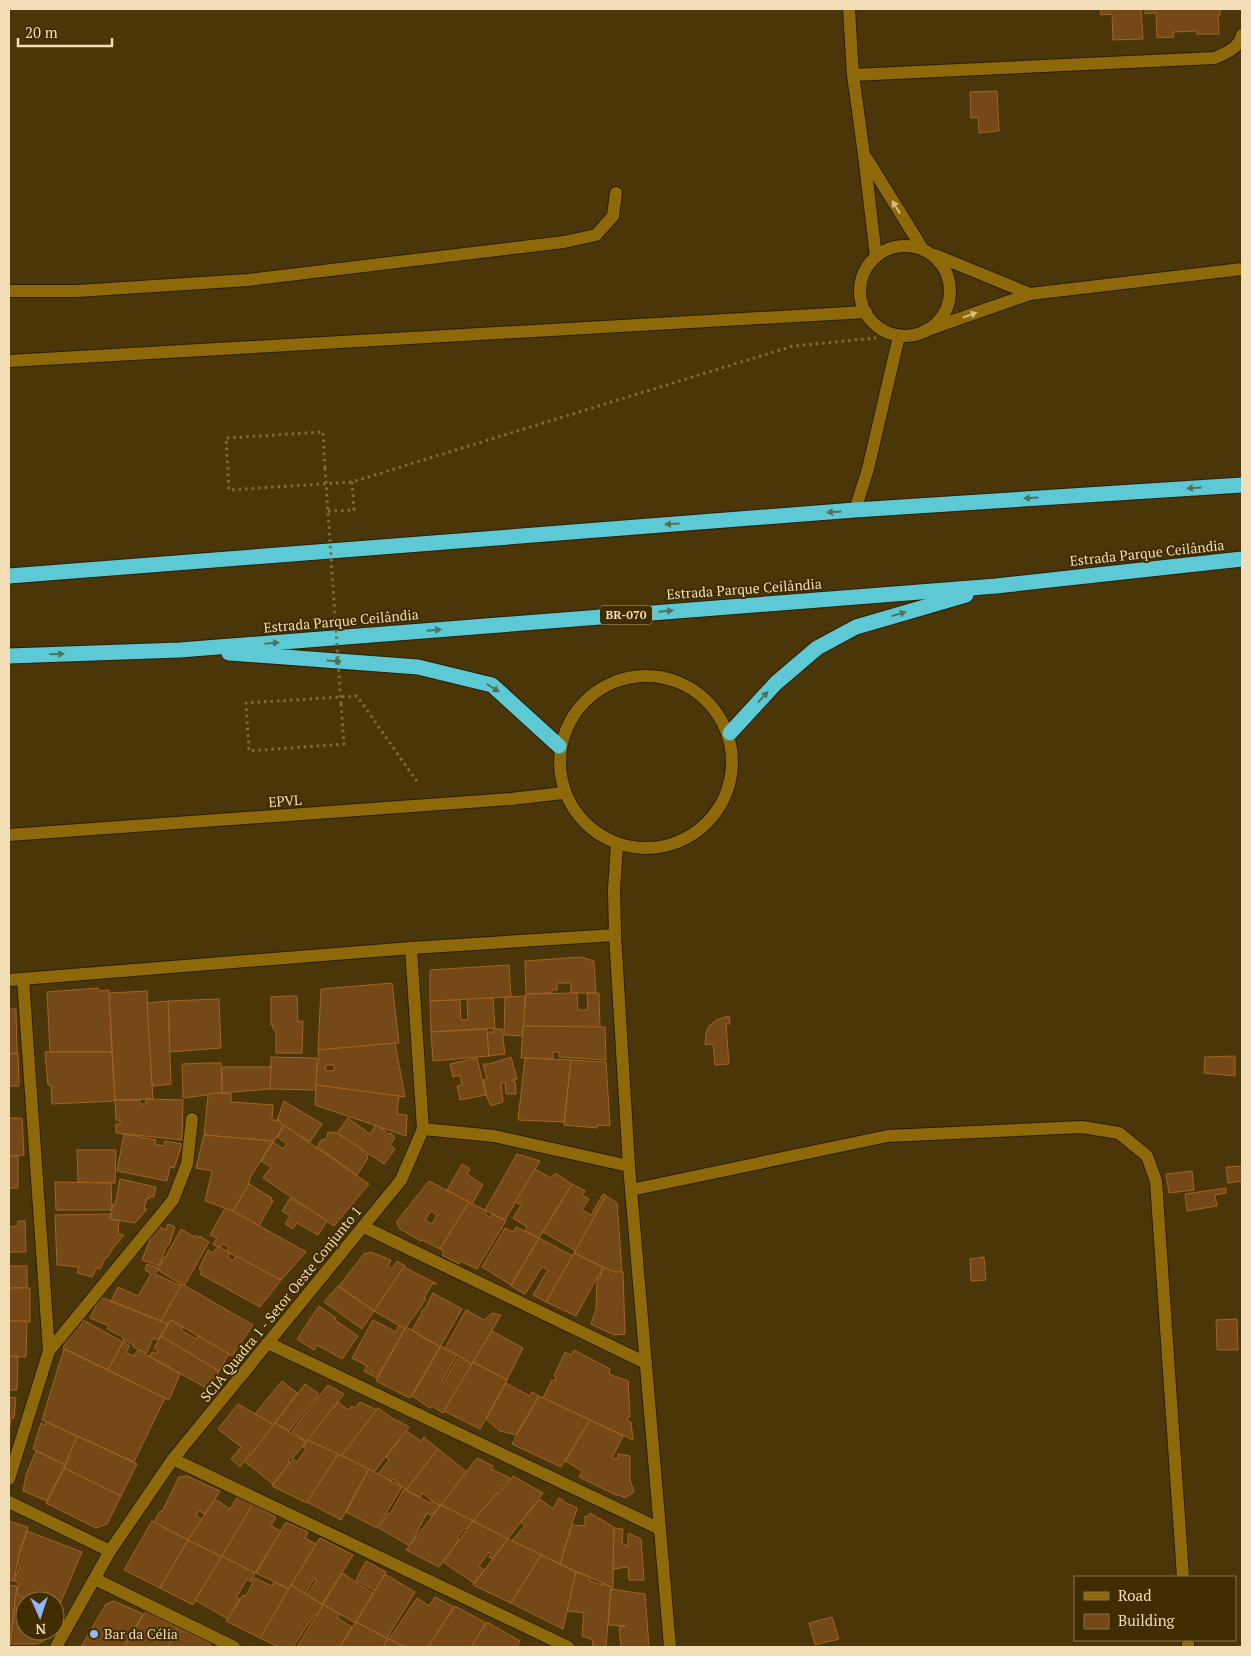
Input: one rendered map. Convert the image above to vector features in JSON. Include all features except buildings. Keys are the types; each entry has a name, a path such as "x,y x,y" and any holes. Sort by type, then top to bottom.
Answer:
{"highway":[{"path":"9,576 856,510 1242,485"},
{"name":"Estrada Parque Ceilândia","path":"9,656 180,650 996,586 1242,559"},
{"path":"730,733 776,683 817,648 856,627 996,586"},
{"path":"180,650 418,667 492,685 559,746"}],"street":[{"path":"849,9 853,75 876,257"},
{"path":"853,75 1215,58 1232,50 1241,41 1242,35"},
{"path":"864,155 927,251 947,273 951,285 949,302 944,314 924,331"},
{"path":"9,290 77,291 248,280 564,242 596,235 612,216 616,193"},
{"path":"1030,294 927,251 906,247 895,248 876,257 868,265 861,279 860,286 866,312 876,325 899,336 910,336 1030,294 1242,269"},
{"path":"9,361 866,312"},
{"path":"856,510 868,469 899,336"},
{"path":"640,675 694,688 716,708 730,733 730,788 698,834 645,851 617,845 594,834 563,793 559,746 569,719 587,697 612,681 640,675"},
{"name":"EPVL","path":"9,835 433,805 563,793"},
{"path":"617,845 614,889 615,935 629,1166 670,1647"},
{"path":"9,980 411,948 615,935"},
{"name":"SCIA Quadra 1 - Setor Oeste Conjunto 1","path":"56,1647 110,1551 173,1459 401,1180 423,1129 411,948"},
{"path":"9,1479 49,1351 24,979"},
{"path":"49,1351 173,1200 187,1164 192,1119"},
{"path":"631,1190 888,1136 1082,1127 1119,1133 1147,1156 1156,1181 1183,1576"},
{"path":"423,1129 494,1136 629,1166"},
{"path":"364,1227 646,1363"},
{"path":"268,1343 660,1529"},
{"path":"173,1459 568,1647"},
{"path":"9,1502 110,1551"},
{"path":"95,1579 234,1647"}],"path":[{"path":"433,805 357,696 246,703 248,750 344,744 341,704 328,511 325,468 323,432 226,438 229,490 352,482 793,346 899,336"},
{"path":"328,511 354,510 352,482"}],"place":[{"name":"Bar da Célia","path":"94,1634"}]}
